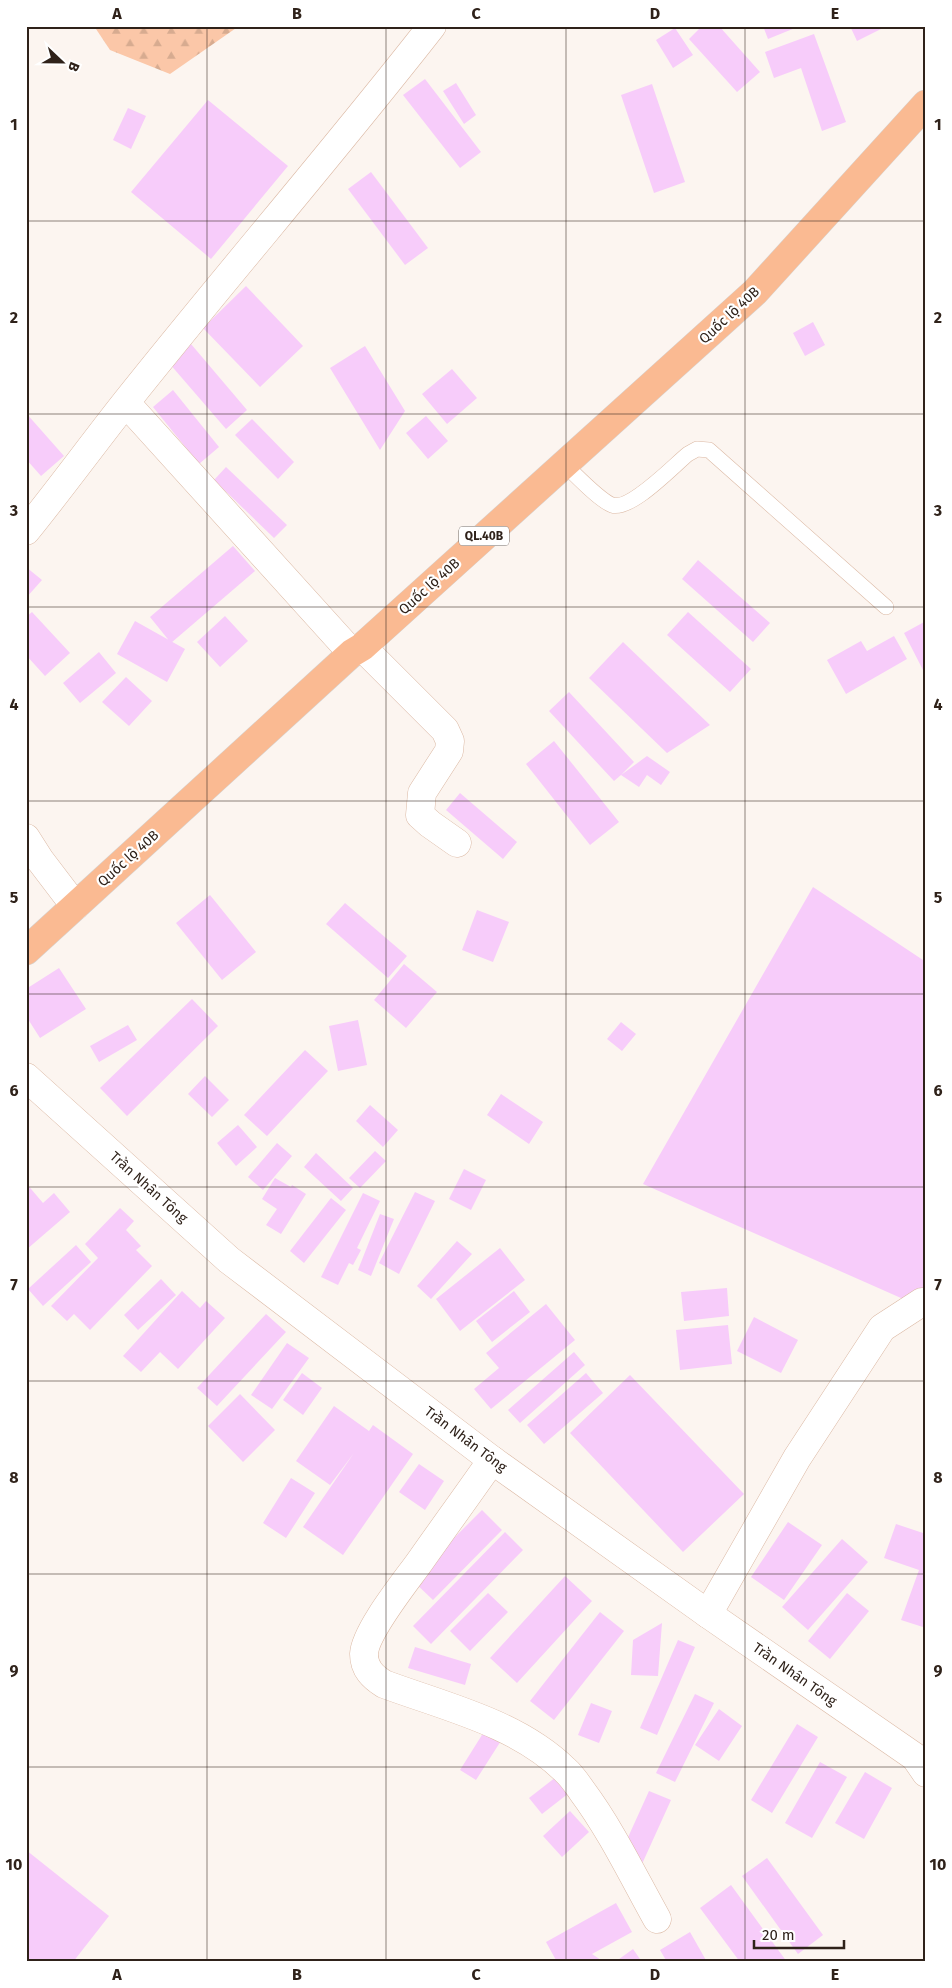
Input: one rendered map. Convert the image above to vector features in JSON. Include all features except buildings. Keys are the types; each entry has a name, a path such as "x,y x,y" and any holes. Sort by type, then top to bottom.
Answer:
{"highway":[{"name":"Quốc lộ 40B","path":"26,951 755,292 926,104"}],"street":[{"path":"26,531 78,467 126,403 373,102 432,26"},
{"path":"126,403 357,650 445,730 450,741 449,751 422,793 420,815 456,843"},
{"path":"26,838 40,860 75,906"},
{"name":"Trần Nhân Tông","path":"26,1077 229,1260 492,1460 708,1614 914,1757 926,1773"},
{"path":"708,1614 797,1458 882,1328 913,1307 926,1302"},
{"path":"492,1460 370,1635 364,1653 365,1666 374,1677 384,1684 495,1724 520,1737 541,1750 566,1771 597,1811 657,1919"}],"lane":[{"path":"564,464 603,499 612,505 624,505 636,499 688,454 697,449 709,450 886,607"}],"green space":[{"path":"94,26 239,26 170,74 110,50"}]}
